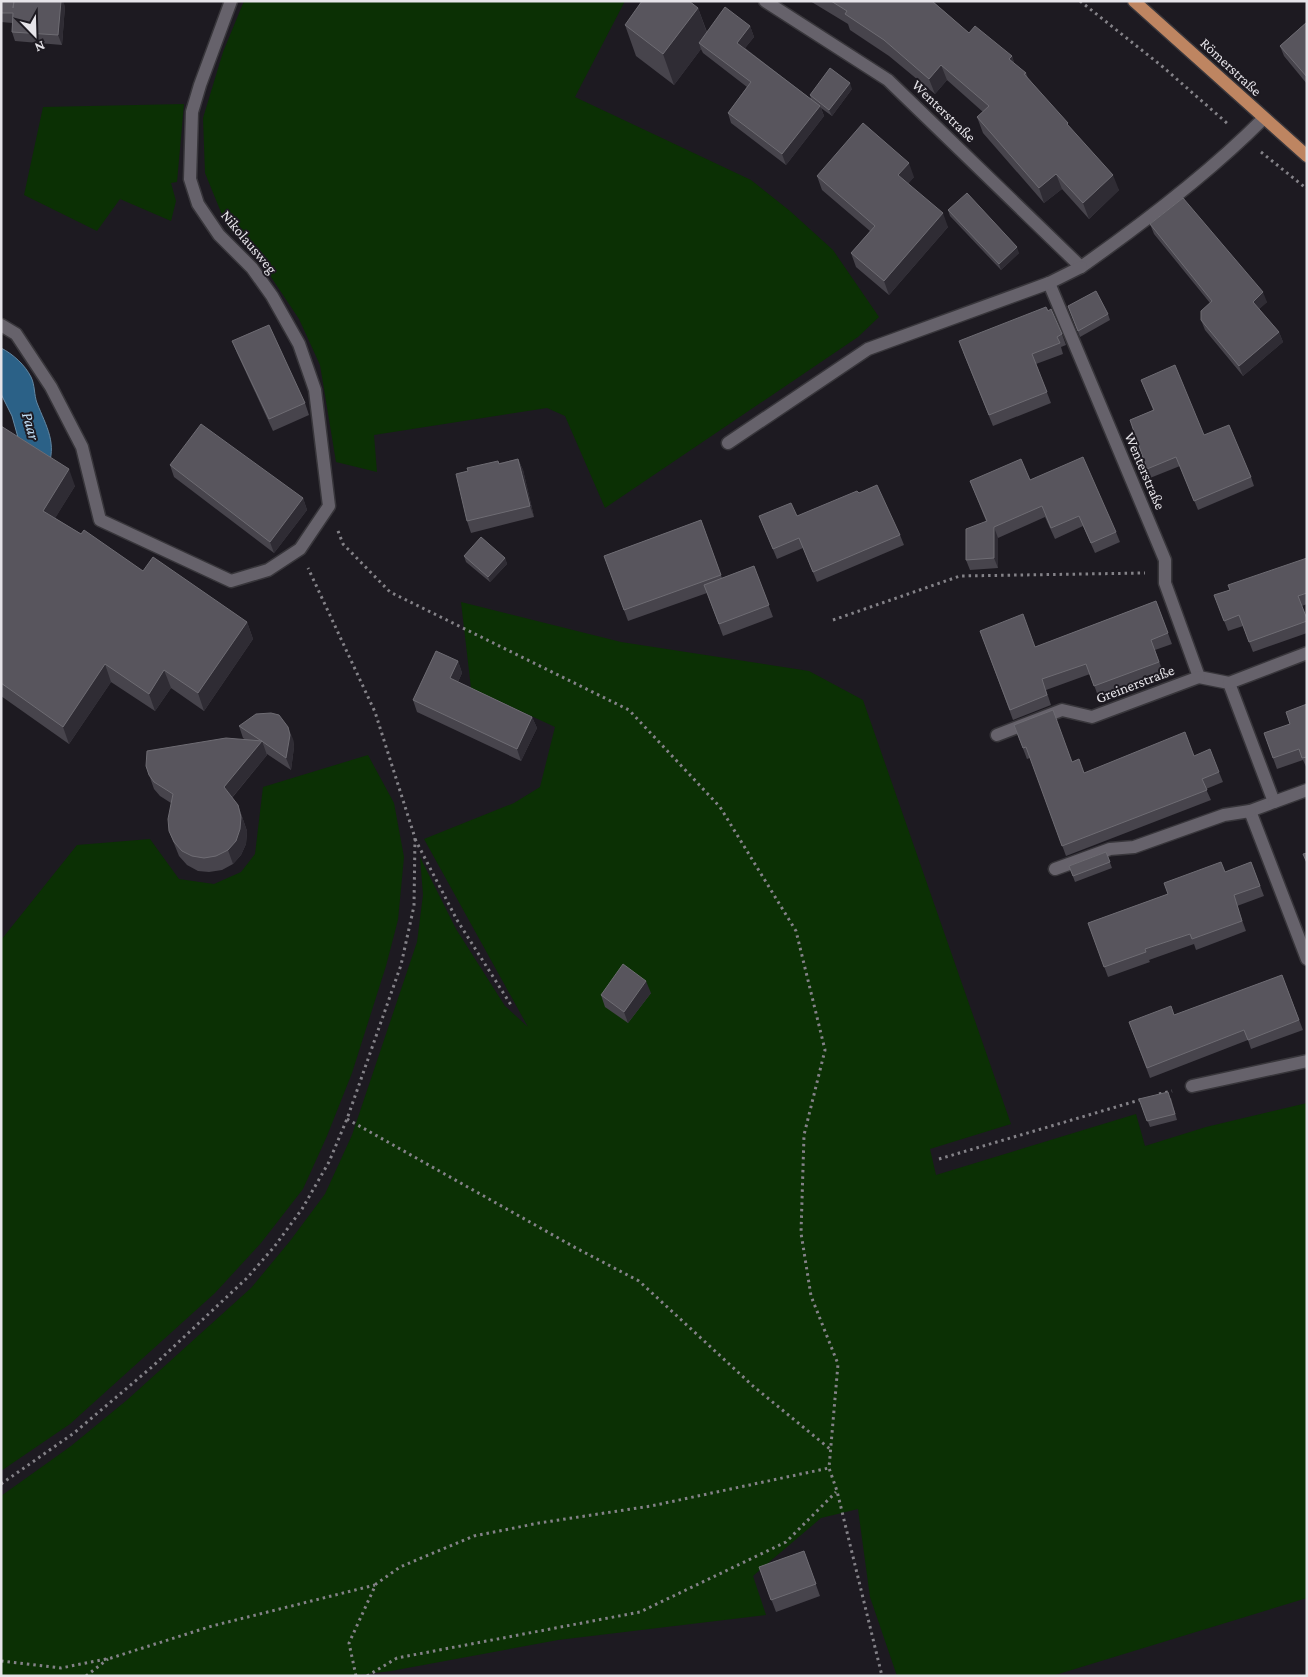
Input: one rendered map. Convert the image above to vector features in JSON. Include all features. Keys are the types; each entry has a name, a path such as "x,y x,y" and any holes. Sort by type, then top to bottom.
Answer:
{"main road":[{"name":"Römerstraße","path":"1134,1 1180,41 1263,119 1307,156"}],"street":[{"name":"Nikolausweg","path":"231,1 192,112 190,179 198,204 219,235 252,268 272,296 299,344 315,390 329,506"},
{"name":"Wenterstraße","path":"765,1 888,80 1082,267"},
{"path":"728,443 868,349 1048,284 1082,267 1133,231 1244,139 1263,119"},
{"name":"Wenterstraße","path":"1048,284 1166,566"},
{"path":"1,324 16,334 46,380 82,447 100,520 231,580 268,570 300,549 329,506"},
{"name":"Greinerstraße","path":"1166,566 1166,583 1199,677"},
{"path":"1274,802 1229,683 1307,653"},
{"name":"Greinerstraße","path":"997,735 1062,710 1092,717 1199,677 1229,683"},
{"path":"1055,869 1110,849 1134,847 1224,814 1250,811 1307,790"},
{"path":"1250,811 1307,959"},
{"path":"1192,1086 1307,1061"}],"path":[{"path":"1080,1 1163,67 1244,139 1307,189"},
{"path":"329,506 343,544 390,592 630,710 720,807 796,931 825,1050 804,1135 802,1232 811,1296 838,1364 829,1468 837,1492 882,1676"},
{"path":"300,549 375,712 415,838 457,920 511,1005"},
{"path":"833,620 960,576 1166,566"},
{"path":"1,1484 74,1433 153,1366 247,1278 274,1247 302,1208 329,1162 347,1119 401,965 414,906 415,838"},
{"path":"1159,1094 1192,1086"},
{"path":"939,1159 1149,1097"},
{"path":"347,1119 576,1248 639,1281 753,1386 830,1449"},
{"path":"1,1661 62,1668 111,1658 212,1626 376,1584 400,1567 474,1536 539,1523 652,1506 829,1468"},
{"path":"367,1676 397,1658 640,1612 786,1542 837,1492"},
{"path":"356,1676 349,1642 376,1584"},
{"path":"86,1676 111,1658"}],"green space":[{"path":"244,1 625,1 575,97 751,180 790,211 833,250 879,317 858,337 605,508 565,416 547,408 374,435 377,472 336,462 320,365 299,319 265,268 227,227 205,173 203,118 223,52"},
{"path":"184,104 177,182 171,183 176,201 171,221 120,199 97,231 24,195 43,107"},
{"path":"461,602 621,642 809,671 863,700 1011,1124 930,1149 936,1175 1136,1114 1145,1146 1206,1127 1307,1103 1307,1598 1052,1676 897,1676 870,1597 858,1509 821,1518 753,1576 766,1615 558,1640 391,1671 350,1676 1,1676 1,1496 71,1446 127,1400 251,1288 290,1241 325,1194 352,1135 417,942 423,895 420,857 456,929 505,1006 528,1027 424,839 514,803 540,787 555,727 471,688"},
{"path":"368,755 394,803 404,857 398,920 386,966 352,1073 303,1189 261,1243 215,1293 70,1424 1,1471 1,940 77,845 150,839 179,879 214,884 241,872 255,854 263,787"}],"water":[{"name":"Paar","path":"1,348 18,360 32,380 36,400 50,435 51,451 47,469 19,441 12,416 1,394"}],"building":[{"path":"1,1 61,1 58,35 12,32 13,13 1,13"},
{"path":"642,1 689,1 698,8 663,54 625,25"},
{"path":"831,1 932,1 969,33 975,26 1012,56 1009,59 1026,73 1024,74 1113,175 1083,203 1056,174 1039,188 977,117 989,106 941,65 929,79 884,40 845,14 847,11"},
{"path":"725,7 750,26 737,43 820,106 782,154 728,113 751,82 699,43"},
{"path":"1307,22 1307,77 1280,46"},
{"path":"830,68 850,83 829,110 810,95"},
{"path":"863,123 909,163 898,175 943,213 884,281 851,253 875,226 817,176"},
{"path":"967,193 1017,247 999,264 948,210"},
{"path":"1183,198 1263,292 1253,302 1279,332 1239,366 1201,320 1201,311 1212,301 1150,224"},
{"path":"1096,291 1108,314 1078,331 1068,306"},
{"path":"1046,307 1048,311 1051,309 1062,334 1057,337 1060,343 1032,354 1047,392 989,415 959,341"},
{"path":"269,325 305,403 269,419 232,341"},
{"path":"1175,365 1204,435 1229,425 1251,477 1194,501 1176,457 1147,469 1130,420 1154,410 1141,380"},
{"path":"201,424 303,498 270,542 170,465"},
{"path":"1,426 69,469 43,511 81,534 84,530 143,571 153,557 247,622 198,693 164,670 149,694 105,664 63,727 1,683"},
{"path":"1083,457 1116,532 1091,543 1079,516 1051,528 1042,506 994,527 994,558 966,560 966,529 987,521 970,481 1021,459 1030,480"},
{"path":"518,459 530,506 467,521 456,474 468,471 467,468 498,461 499,464"},
{"path":"877,485 900,535 813,572 799,538 773,549 759,516 791,503 797,516 857,491 859,493"},
{"path":"701,520 721,575 624,610 604,556"},
{"path":"481,537 505,558 488,577 464,556"},
{"path":"1307,558 1307,593 1298,596 1307,621 1249,642 1239,615 1224,621 1214,595 1230,590 1228,585"},
{"path":"754,566 769,605 719,624 704,585"},
{"path":"1156,601 1168,633 1151,640 1159,662 1094,686 1086,664 1042,679 1047,695 1010,710 980,631 1023,614 1035,647"},
{"path":"436,651 458,661 450,678 532,717 517,749 413,700"},
{"path":"1307,704 1307,757 1302,758 1299,749 1273,758 1264,733 1290,724 1286,712"},
{"path":"1053,710 1072,762 1079,759 1084,773 1185,732 1194,756 1210,749 1219,772 1202,779 1207,790 1062,846 1026,747 1023,748 1014,725"},
{"path":"271,713 279,715 288,727 290,735 286,758 239,726 256,714"},
{"path":"226,738 262,741 224,787 238,805 241,817 240,829 236,841 228,850 216,856 204,858 192,856 182,851 174,842 169,831 168,819 173,794 154,782 149,775 146,766 147,751"},
{"path":"1106,852 1110,862 1073,876 1069,866"},
{"path":"1307,853 1307,863 1303,854"},
{"path":"1221,862 1225,872 1251,862 1260,886 1234,895 1242,921 1192,939 1190,934 1145,949 1146,952 1104,967 1088,923 1168,894 1164,883"},
{"path":"623,964 646,981 624,1012 601,995"},
{"path":"1282,975 1299,1020 1248,1040 1244,1030 1147,1068 1129,1022 1171,1006 1174,1015"},
{"path":"1168,1092 1175,1114 1147,1121 1139,1099"},
{"path":"804,1551 816,1584 771,1600 759,1567"}]}
